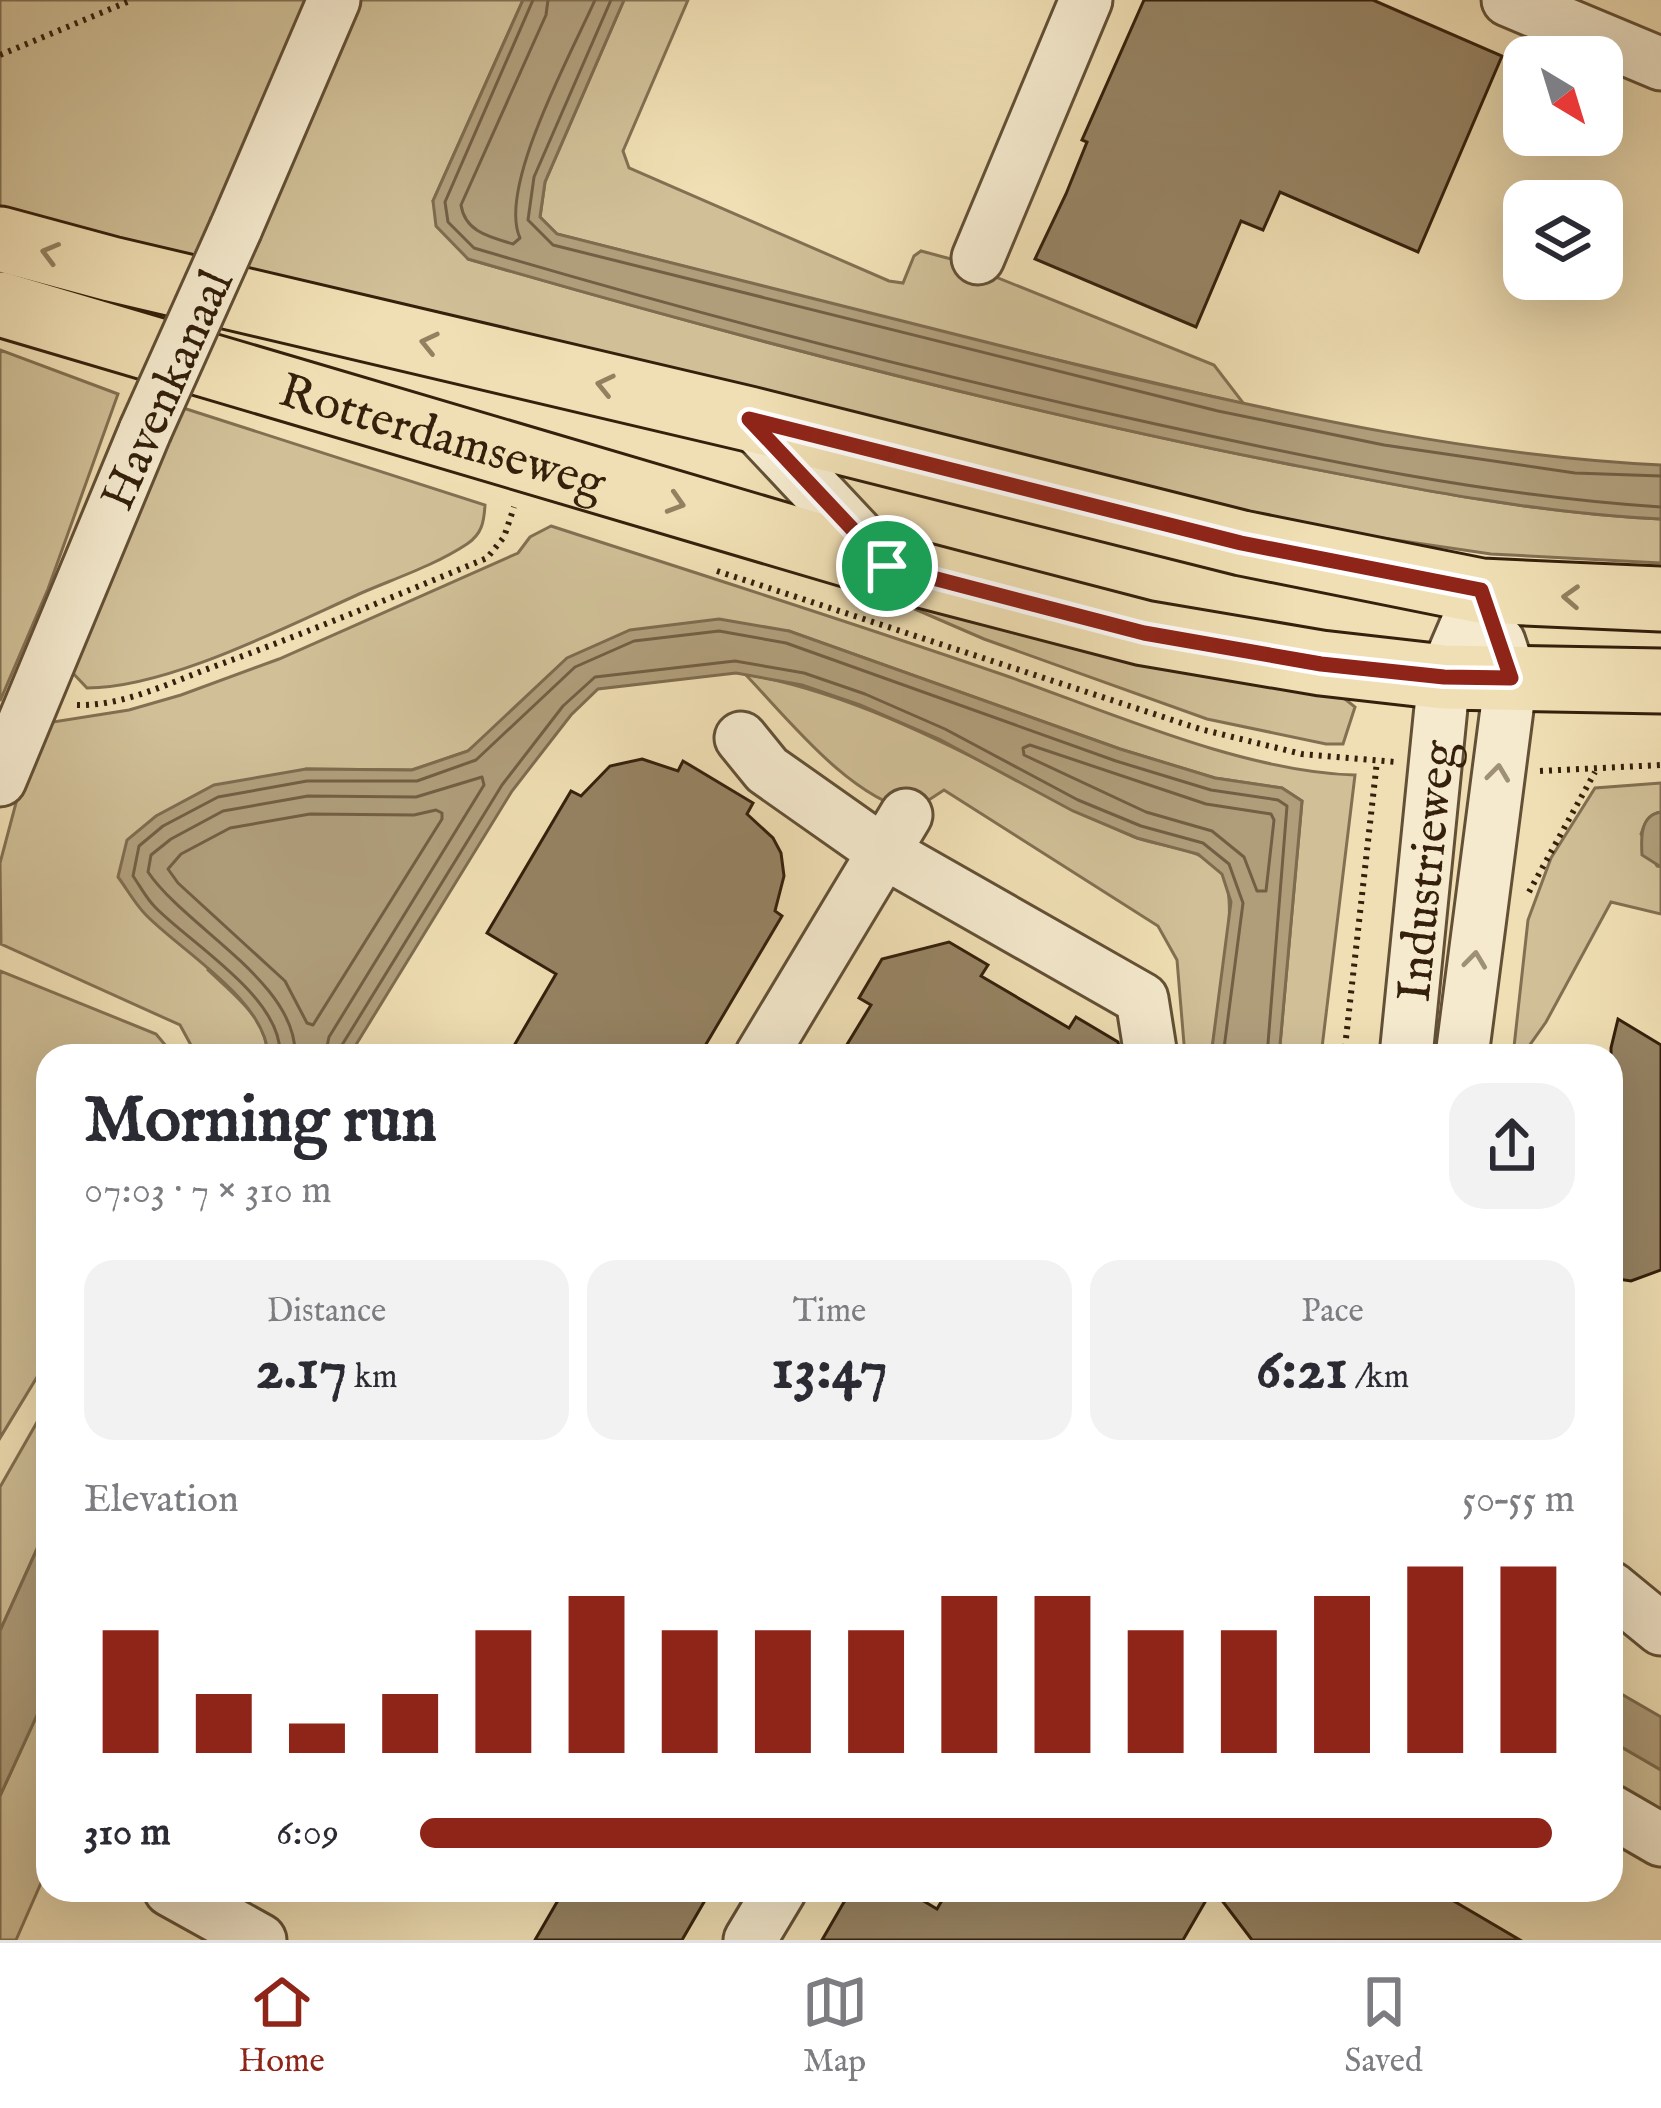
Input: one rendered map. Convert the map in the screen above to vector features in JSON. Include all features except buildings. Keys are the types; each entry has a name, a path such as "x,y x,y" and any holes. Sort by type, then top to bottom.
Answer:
{"main road":[{"name":"Rotterdamseweg","path":"0,239 1241,543 1481,590 1661,599"},
{"name":"Rotterdamseweg","path":"0,304 887,566 1144,633 1321,664 1444,677 1661,681"}],"street":[{"name":"Havenkanaal","path":"1,772 334,0"},
{"path":"978,258 1086,0"},
{"path":"1508,0 1661,64"},
{"path":"749,419 887,566"},
{"name":"Industrieweg","path":"1407,1044 1444,677 1481,590"},
{"name":"Industrieweg","path":"1464,1044 1511,678 1481,590"},
{"path":"742,738 767,770 894,833 1142,999 1149,1044"},
{"path":"768,1044 894,833"},
{"path":"1623,1598 1661,1630"},
{"path":"1623,1626 1661,1644"},
{"path":"1623,1818 1661,1840"},
{"path":"205,1902 257,1920"},
{"path":"750,1940 772,1902"}],"path":[{"path":"0,55 132,0"},
{"path":"32,699 95,705 133,696 311,630 487,558 504,537 516,501"},
{"name":"Industrieweg","path":"1345,1044 1377,761"},
{"path":"1529,892 1595,771 1661,765"}],"shaded area":[{"path":"0,0 313,0 192,272 0,222"},
{"path":"352,0 523,0 433,201 468,259 868,369 1171,440 1466,497 1661,519 1661,563 1491,554 1213,513 231,275"},
{"path":"624,0 688,0 623,151 629,168 889,281 903,283 914,256 921,251 951,259 1214,365 1244,404 557,234 540,217 545,182"},
{"path":"0,350 118,394 48,589 0,701"},
{"path":"177,406 485,505 481,527 472,540 443,558 228,652 154,678 87,688 69,669"},
{"path":"551,526 948,656 1177,738 1268,763 1355,775 1322,1044 1280,1044 1302,801 1282,788 1215,778 1120,749 789,631 515,710 468,751 412,770 306,769 208,970 255,1018 266,1044 190,1044 180,1025 1,944 0,863 40,724 129,710 279,659 518,553 530,537"},
{"path":"894,600 1335,691 1355,707 1343,744 1207,719 984,639"},
{"path":"745,674 797,686 895,721 1132,836 1194,853 1215,865 1228,890 1229,911 1213,1044 1184,1044 1177,960 1158,926 944,790 912,811 866,790 821,754"},
{"path":"1661,783 1661,812 1650,817 1641,834 1661,867 1661,914 1611,902 1546,1022 1530,1044 1514,1044 1528,920 1551,858 1595,788"},
{"path":"0,971 156,1034 164,1044 36,1044 36,1379 0,1438"},
{"path":"36,1424 36,1551 0,1631 0,1487"},
{"path":"36,1717 36,1894 16,1940 0,1940 0,1796"},
{"path":"1623,1748 1661,1770 1661,1817 1623,1795"}],"water":[{"path":"523,0 624,0 545,182 540,217 557,234 1249,405 1454,443 1661,465 1661,519 1466,497 1171,440 868,369 468,259 436,226 433,201"},
{"path":"719,619 789,631 1120,749 1215,778 1282,788 1302,801 1280,1044 1213,1044 1231,902 1222,874 1198,854 1137,838 1073,811 939,739 860,705 802,685 736,673 598,689 571,715 512,791 356,1044 266,1044 254,1016 238,997 146,915 118,877 127,840 156,816 214,785 306,769 412,770 468,751 567,658 630,630"},
{"path":"1661,812 1661,867 1642,855 1642,842 1645,822"},
{"path":"36,1552 36,1717 0,1796 0,1631"},
{"path":"1623,1695 1661,1717 1661,1770 1623,1748"}],"route":[{"path":"749,419 1241,543 1481,590 1511,678 1444,677 1321,664 1144,633 887,566 749,419"}]}
